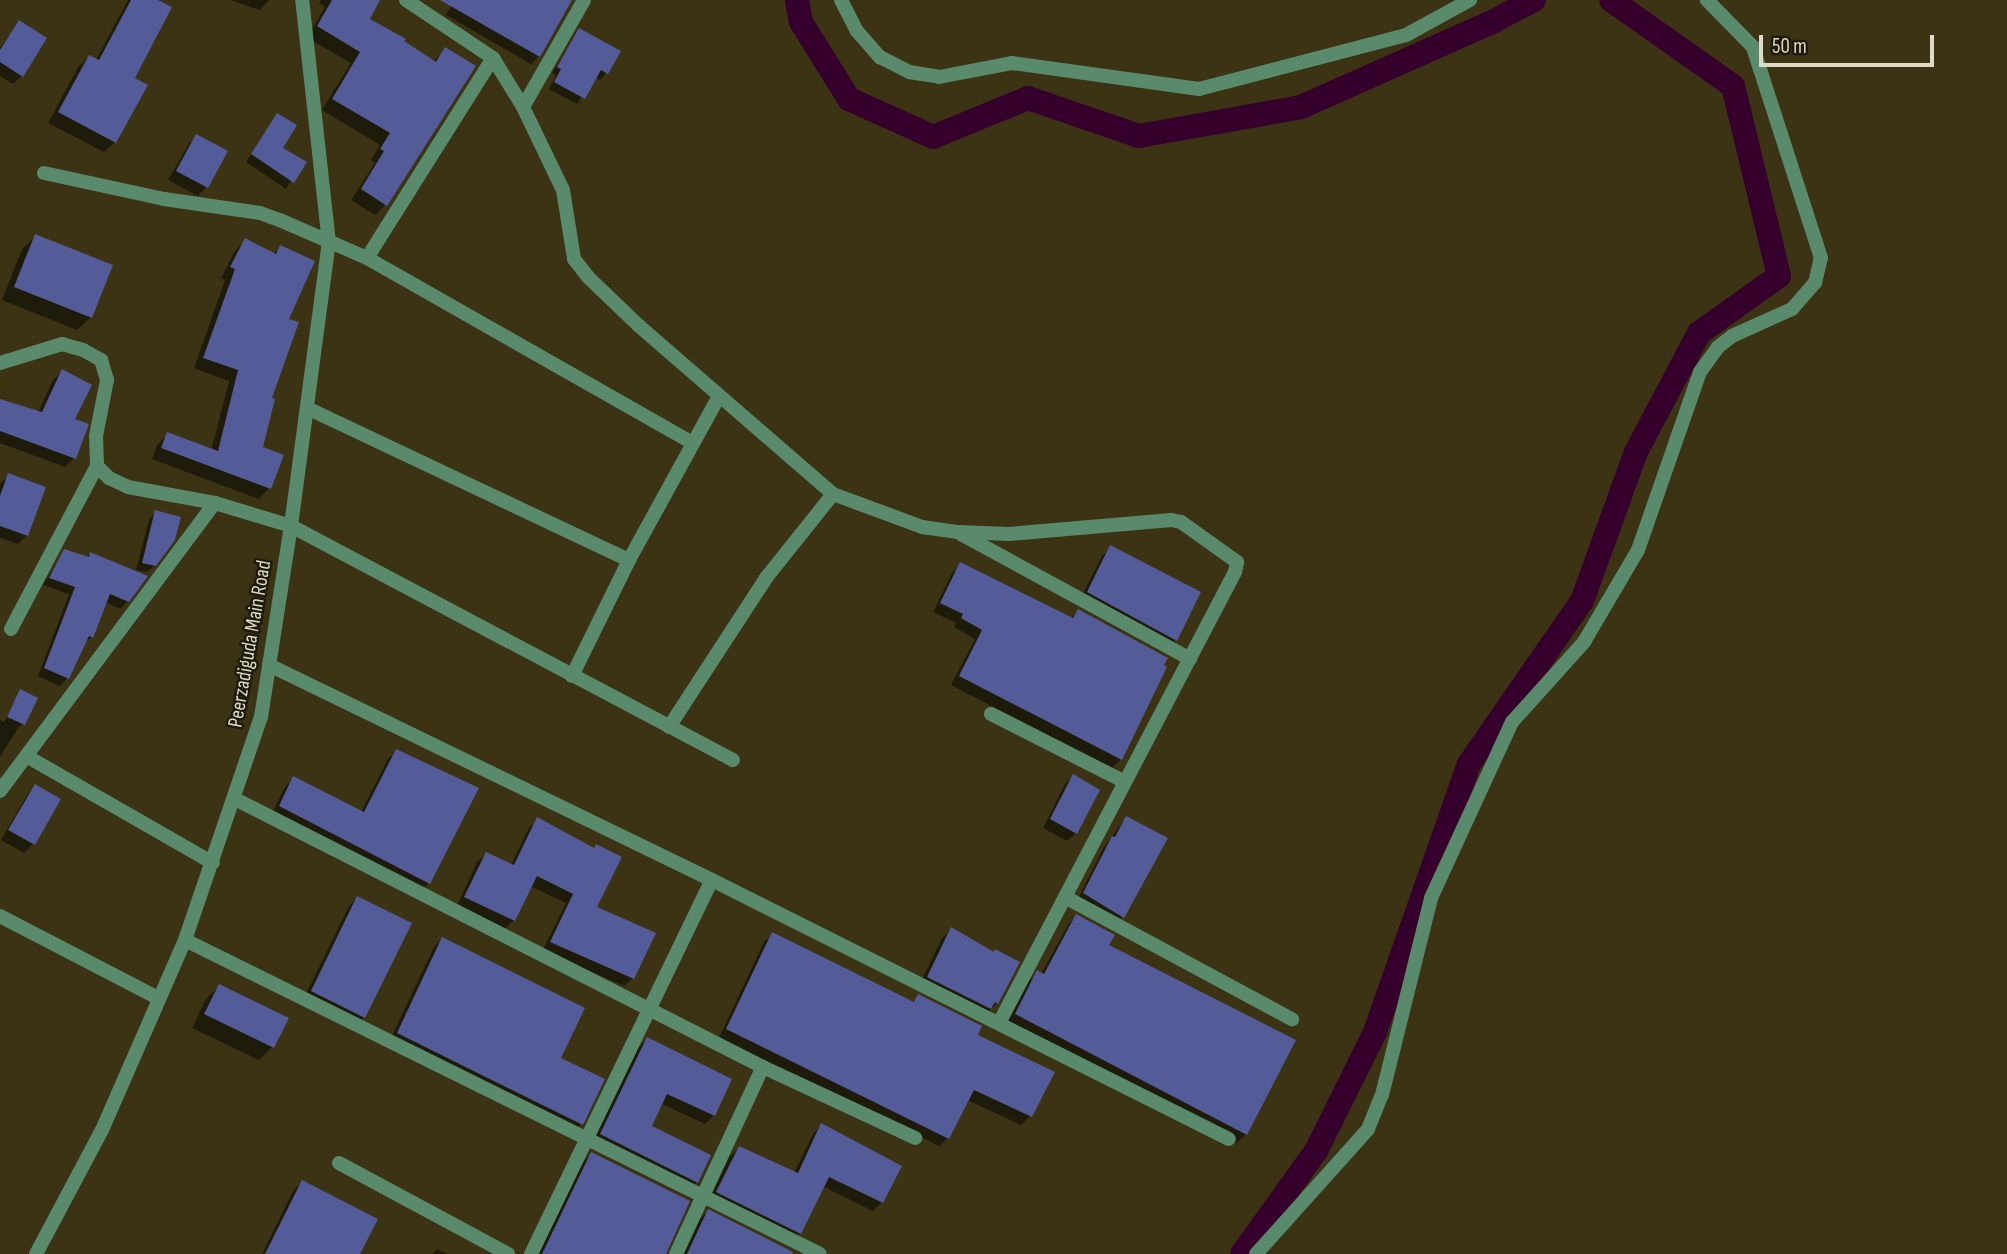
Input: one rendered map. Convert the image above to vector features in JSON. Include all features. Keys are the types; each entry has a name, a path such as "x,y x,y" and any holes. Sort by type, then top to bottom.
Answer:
{"street":[{"name":"Peerzadiguda Main Road","path":"36,1254 102,1130 185,940 261,717 291,526 329,243 302,0"},
{"path":"406,0 493,58 523,107 563,190 574,259 638,325 833,494 922,527 957,532 1009,534 1162,521 1181,522 1237,562 1190,659 999,1023"},
{"path":"523,107 584,0"},
{"path":"841,0 857,31 880,57 909,72 939,77 1012,63 1199,89 1406,35 1470,0"},
{"path":"1256,1254 1367,1129 1382,1095 1431,898 1512,722 1584,642 1638,550 1700,372 1725,341 1792,309 1815,284 1821,258 1753,47 1707,0"},
{"path":"366,258 493,58"},
{"path":"44,173 164,199 260,213 366,258 692,443"},
{"path":"0,363 62,344 83,350 101,360 107,380 96,436 97,466 11,629"},
{"path":"572,676 629,560 719,396"},
{"path":"307,408 629,560"},
{"path":"97,466 109,478 128,487 215,503 291,526 733,760"},
{"path":"669,727 766,578 833,494"},
{"path":"0,791 215,503"},
{"path":"957,532 1190,659"},
{"path":"269,665 712,880 1229,1139"},
{"path":"990,714 1125,782"},
{"path":"27,757 213,863"},
{"path":"235,799 763,1067 915,1138"},
{"path":"531,1254 712,880"},
{"path":"1065,897 1292,1019"},
{"path":"0,916 158,998"},
{"path":"185,940 704,1199 820,1254"},
{"path":"676,1254 704,1199 763,1067"},
{"path":"339,1163 508,1254"}],"building":[{"path":"131,0 158,0 172,7 135,78 148,85 116,143 58,112 89,55 99,60"},
{"path":"332,0 380,0 370,19 406,39 404,41 436,62 445,47 476,66 387,206 361,189 384,151 380,149 390,133 332,99 360,52 317,26"},
{"path":"440,0 572,0 540,57"},
{"path":"19,20 47,38 23,77 0,62 0,50"},
{"path":"579,28 621,51 608,74 601,70 585,99 554,82 561,69 557,67"},
{"path":"277,113 297,125 283,148 307,162 294,183 251,154"},
{"path":"196,134 228,151 208,188 176,171"},
{"path":"35,234 113,265 92,318 14,287"},
{"path":"245,238 276,254 280,245 315,261 289,319 299,322 272,398 275,399 263,447 284,455 271,489 161,448 167,432 218,451 238,370 203,358 235,269 230,267"},
{"path":"62,369 92,385 75,419 89,424 76,459 0,431 0,399 42,412"},
{"path":"8,473 46,487 28,536 0,526 0,496"},
{"path":"155,510 181,517 175,540 156,566 142,563"},
{"path":"1110,545 1201,592 1177,641 1087,592"},
{"path":"64,549 89,557 90,552 148,576 129,602 110,594 93,638 89,636 69,679 44,668 75,587 49,578"},
{"path":"960,562 1073,618 1078,609 1168,658 1164,665 1167,667 1122,760 959,676 982,630 961,618 963,614 940,603"},
{"path":"20,689 38,698 25,725 7,717"},
{"path":"396,749 479,788 430,884 279,806 293,776 364,812"},
{"path":"1073,774 1100,790 1077,834 1050,819"},
{"path":"35,784 61,799 35,845 8,830"},
{"path":"1126,816 1168,838 1124,918 1083,893 1112,836 1115,837"},
{"path":"537,817 594,848 596,844 622,857 597,907 656,933 634,979 550,942 573,894 537,876 515,921 464,897 486,852 514,865"},
{"path":"357,896 412,923 365,1018 311,991"},
{"path":"1076,914 1115,935 1109,945 1296,1040 1247,1135 1015,1014 1037,970 1044,974"},
{"path":"951,927 994,952 995,949 1020,962 998,1004 995,1002 991,1009 927,977"},
{"path":"772,932 914,1002 918,994 982,1026 978,1035 1055,1072 1032,1117 974,1090 949,1139 726,1029"},
{"path":"442,937 585,1008 561,1058 605,1079 583,1125 397,1033"},
{"path":"219,984 289,1018 274,1048 204,1014"},
{"path":"647,1037 732,1079 715,1116 667,1094 652,1126 711,1155 698,1183 600,1134"},
{"path":"821,1123 902,1166 883,1203 829,1177 801,1234 716,1192 739,1146 798,1173"},
{"path":"591,1152 690,1201 666,1254 542,1254"},
{"path":"302,1180 378,1219 360,1254 265,1254"},
{"path":"708,1209 793,1252 792,1254 687,1254"}],"waterway":[{"path":"797,0 801,22 849,99 933,137 1028,98 1139,136 1301,107 1494,21 1534,0"},
{"path":"1242,1254 1316,1151 1375,1032 1469,764 1582,601 1636,452 1699,333 1779,276 1733,86 1611,0"}]}
